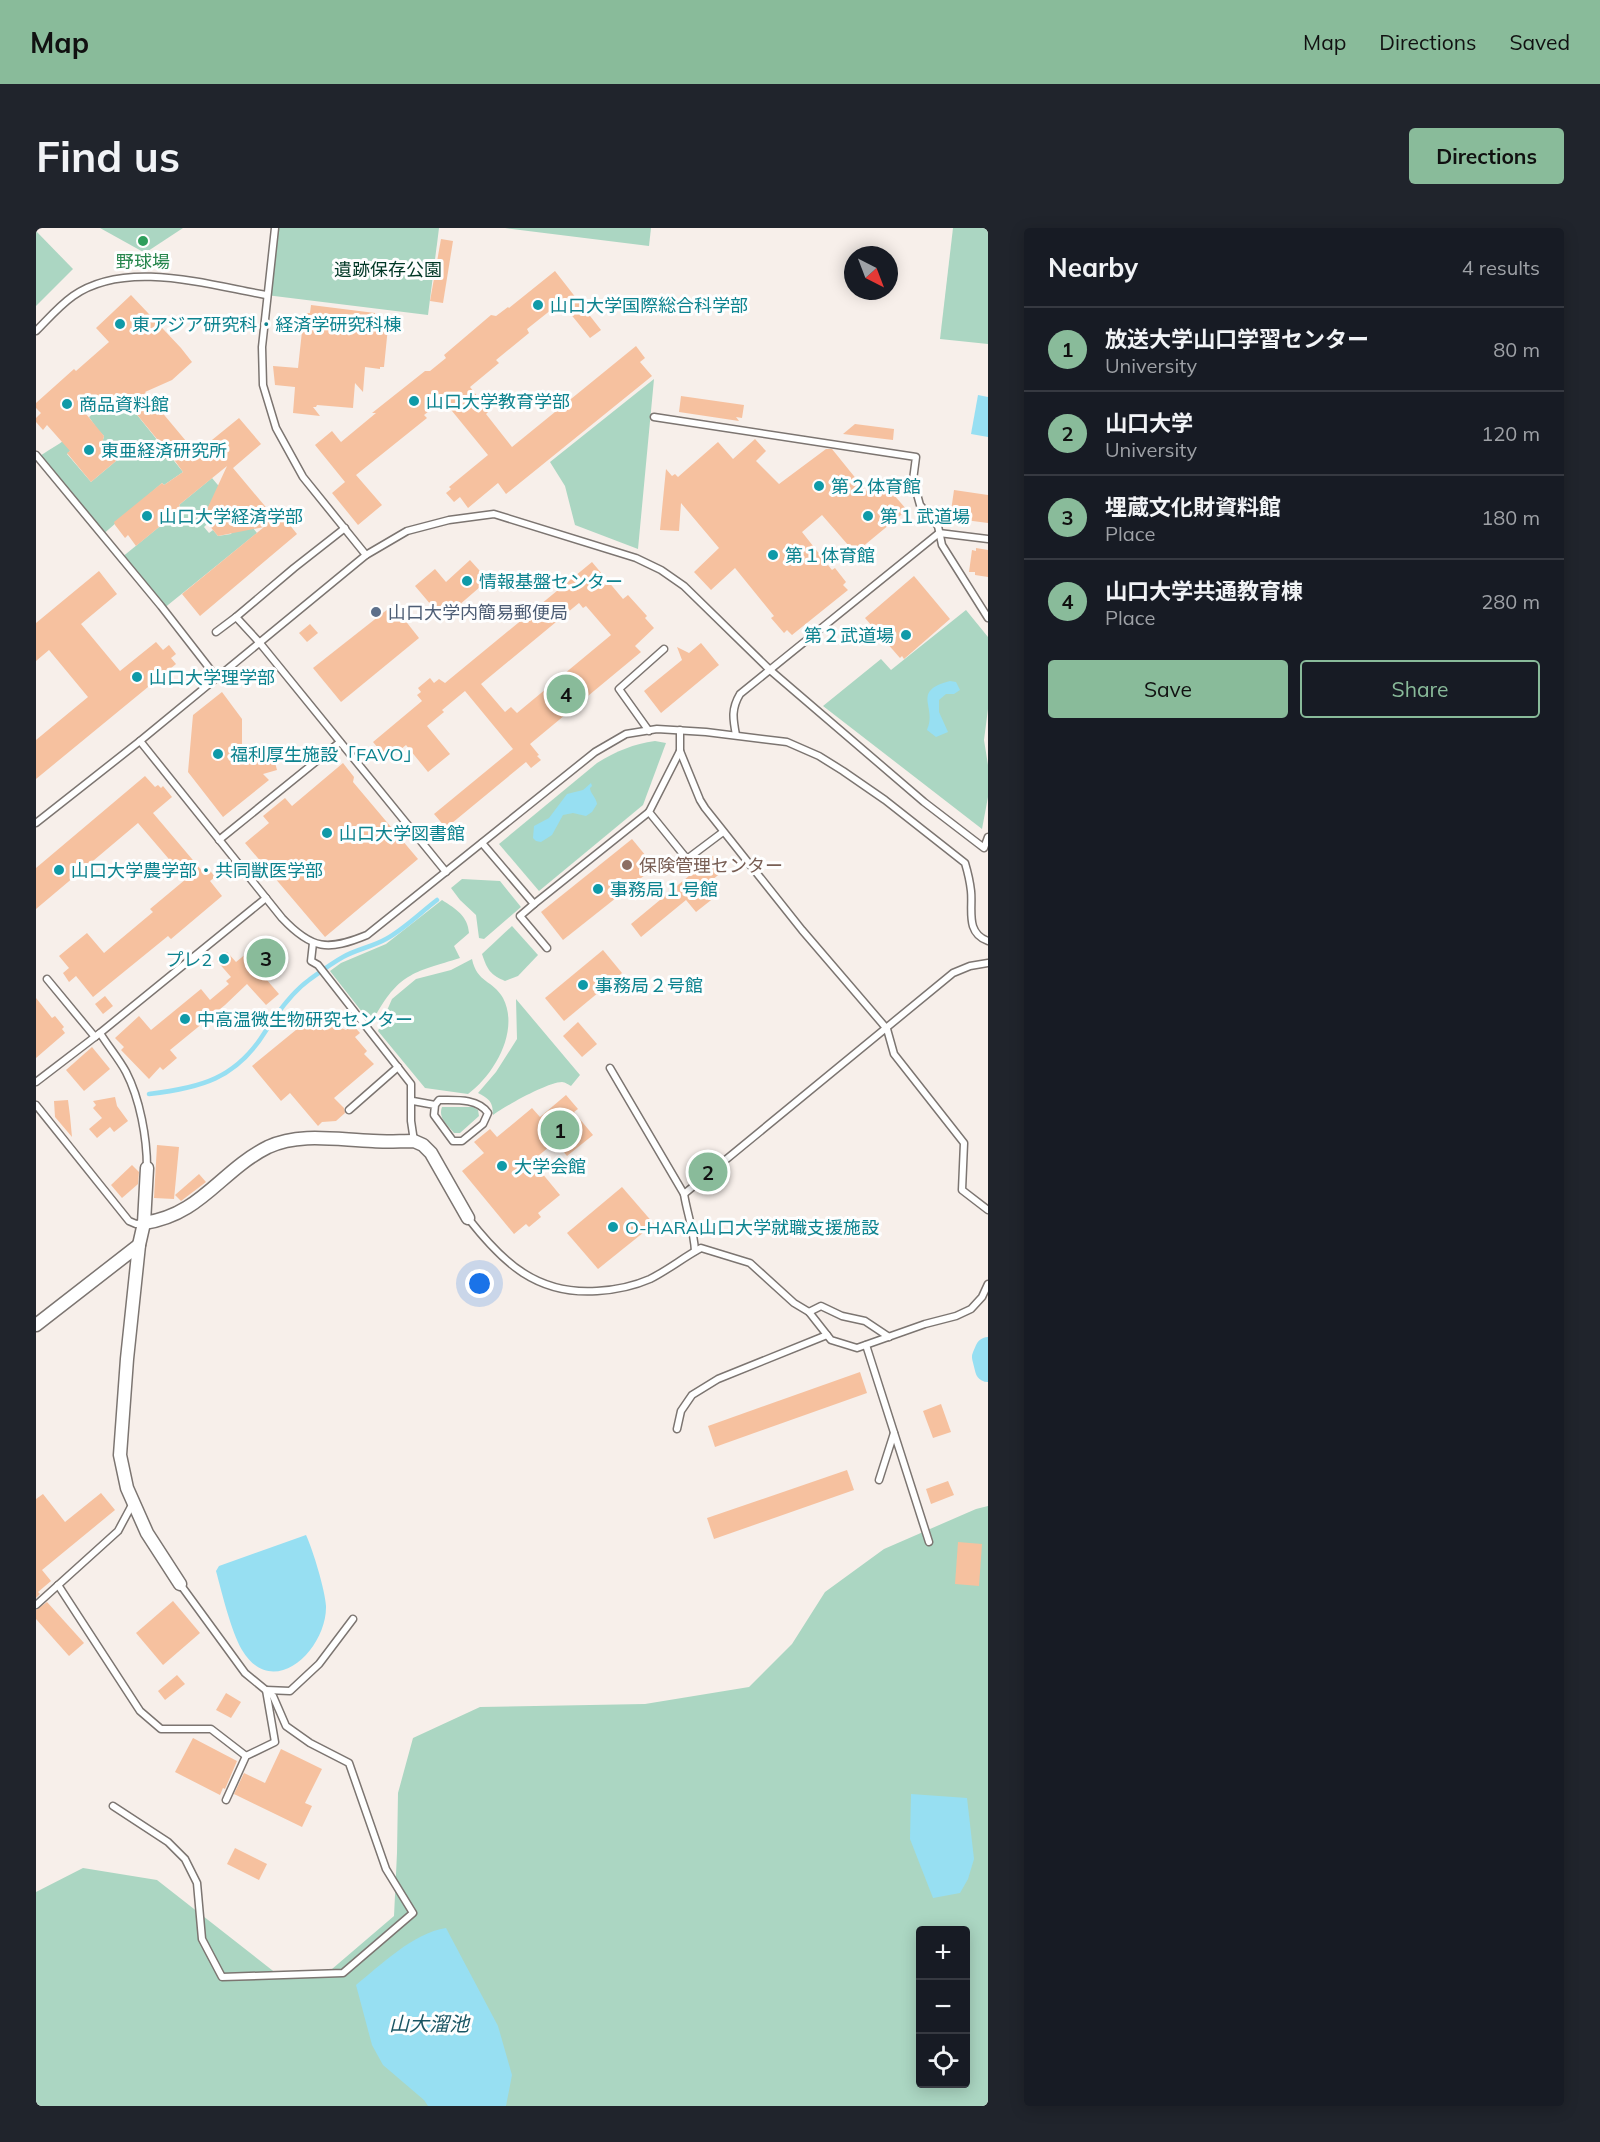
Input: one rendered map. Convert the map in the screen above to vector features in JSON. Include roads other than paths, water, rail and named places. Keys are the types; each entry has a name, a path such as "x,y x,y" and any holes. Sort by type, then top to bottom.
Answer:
{"street":[{"path":"144,1223 159,1221 184,1210 205,1197 249,1158 270,1146 297,1139 414,1141 423,1145 431,1154 468,1218"},
{"path":"147,1168 144,1223 139,1245 120,1455 127,1488 133,1503 147,1533 180,1584"},
{"path":"36,1325 139,1245"}],"lane":[{"path":"275,228 262,347 263,385 276,428 303,477 366,555"},
{"path":"36,331 56,310 75,295 103,282 156,277 266,295"},
{"path":"654,417 916,457 913,480 920,505 938,526 942,545 988,618"},
{"path":"36,455 161,606 217,678"},
{"path":"36,823 140,741 366,555 407,531 449,520 494,514 636,558 666,572 684,586 770,670 924,802 984,848 988,837"},
{"path":"216,632 345,528"},
{"path":"736,735 732,715 734,704 740,694 939,533 988,539"},
{"path":"236,617 259,642 446,872"},
{"path":"649,731 619,690 664,649"},
{"path":"140,741 266,898 294,930 313,943 334,947 367,935 595,752 626,734 680,730 787,742 819,756 885,800 965,863 969,874 971,894 970,915 974,928 983,939 988,941"},
{"path":"680,730 680,751 700,800 802,930 887,1029 894,1054 964,1143 962,1190 988,1210"},
{"path":"219,840 340,742"},
{"path":"547,948 520,916 649,812 680,751"},
{"path":"649,812 687,859 723,832"},
{"path":"482,843 534,903"},
{"path":"36,1082 266,898"},
{"path":"313,943 311,961 318,965 327,976 411,1084 413,1101 411,1121 414,1141"},
{"path":"684,1194 953,973 970,966 988,963"},
{"path":"47,979 127,1073 140,1112 147,1148 147,1168"},
{"path":"349,1110 399,1067"},
{"path":"610,1068 684,1194 688,1220 694,1232 695,1251"},
{"path":"413,1101 435,1105"},
{"path":"439,1101 467,1101 483,1106 488,1113 483,1124 462,1141 453,1141 434,1116 435,1105 439,1101"},
{"path":"36,1105 129,1221 136,1224 144,1223"},
{"path":"468,1218 484,1239 519,1270 537,1282 576,1293 614,1290 650,1279 701,1248 750,1263 794,1303 809,1312 831,1340 857,1348 971,1309 982,1297 988,1284"},
{"path":"809,1312 821,1306 842,1316 866,1321 889,1336"},
{"path":"677,1429 681,1411 692,1395 718,1379 827,1335"},
{"path":"866,1345 929,1542"},
{"path":"879,1480 894,1433"},
{"path":"36,1605 118,1531 133,1503"},
{"path":"112,1806 168,1842 185,1859 197,1883 202,1939 222,1977 343,1973 413,1913 386,1869 349,1763 309,1743 286,1726 273,1696 245,1673 180,1584"},
{"path":"58,1585 140,1711 161,1729 211,1730 246,1756"},
{"path":"266,1690 290,1691 319,1664 353,1619"},
{"path":"226,1800 246,1756 275,1742 266,1690"}],"water":[{"path":"978,395 988,397 988,437 971,434"},
{"path":"950,681 956,682 960,690 954,694 946,694 939,700 939,712 948,732 936,737 927,730 930,722 928,695 938,685"},
{"path":"591,783 590,790 597,804 592,812 586,816 573,813 563,815 552,835 541,842 533,838 534,826 549,818 567,794 583,790"},
{"path":"306,1535 323,1590 326,1606 324,1622 318,1638 308,1653 296,1664 282,1670 268,1671 255,1665 242,1650 216,1571 219,1566"},
{"path":"911,1794 967,1798 974,1859 968,1879 960,1893 933,1898 910,1839"},
{"name":"山大溜池","path":"446,1928 498,2026 512,2075 506,2106 428,2106 383,2065 372,2045 356,1985 410,1943 434,1931"}],"waterway":[{"path":"149,1094 200,1084 229,1071 254,1048 274,1018 302,985 343,957 393,935 437,900"},
{"path":"988,1350 985,1357 988,1369"}],"place":[{"name":"野球場","path":"143,241"},
{"name":"山口大学国際総合科学部","path":"538,305"},
{"name":"東アジア研究科・経済学研究科棟","path":"120,324"},
{"name":"山口大学教育学部","path":"414,401"},
{"name":"商品資料館","path":"67,404"},
{"name":"東亜経済研究所","path":"89,450"},
{"name":"第２体育館","path":"819,486"},
{"name":"山口大学経済学部","path":"147,516"},
{"name":"第１武道場","path":"868,516"},
{"name":"第１体育館","path":"773,555"},
{"name":"情報基盤センター","path":"467,581"},
{"name":"山口大学内簡易郵便局","path":"376,612"},
{"name":"第２武道場","path":"906,635"},
{"name":"山口大学理学部","path":"137,677"},
{"name":"山口大学共通教育棟","path":"566,694"},
{"name":"福利厚生施設「FAVO」","path":"218,754"},
{"name":"山口大学図書館","path":"327,833"},
{"name":"保険管理センター","path":"627,865"},
{"name":"山口大学農学部・共同獣医学部","path":"59,870"},
{"name":"事務局１号館","path":"598,889"},
{"name":"埋蔵文化財資料館","path":"266,958"},
{"name":"プレ2","path":"224,959"},
{"name":"事務局２号館","path":"583,985"},
{"name":"中高温微生物研究センター","path":"185,1019"},
{"name":"放送大学山口学習センター","path":"560,1130"},
{"name":"大学会館","path":"502,1166"},
{"name":"山口大学","path":"708,1172"},
{"name":"O-HARA山口大学就職支援施設","path":"613,1227"}],"park label":[{"name":"遺跡保存公園","path":"388,269"}]}
